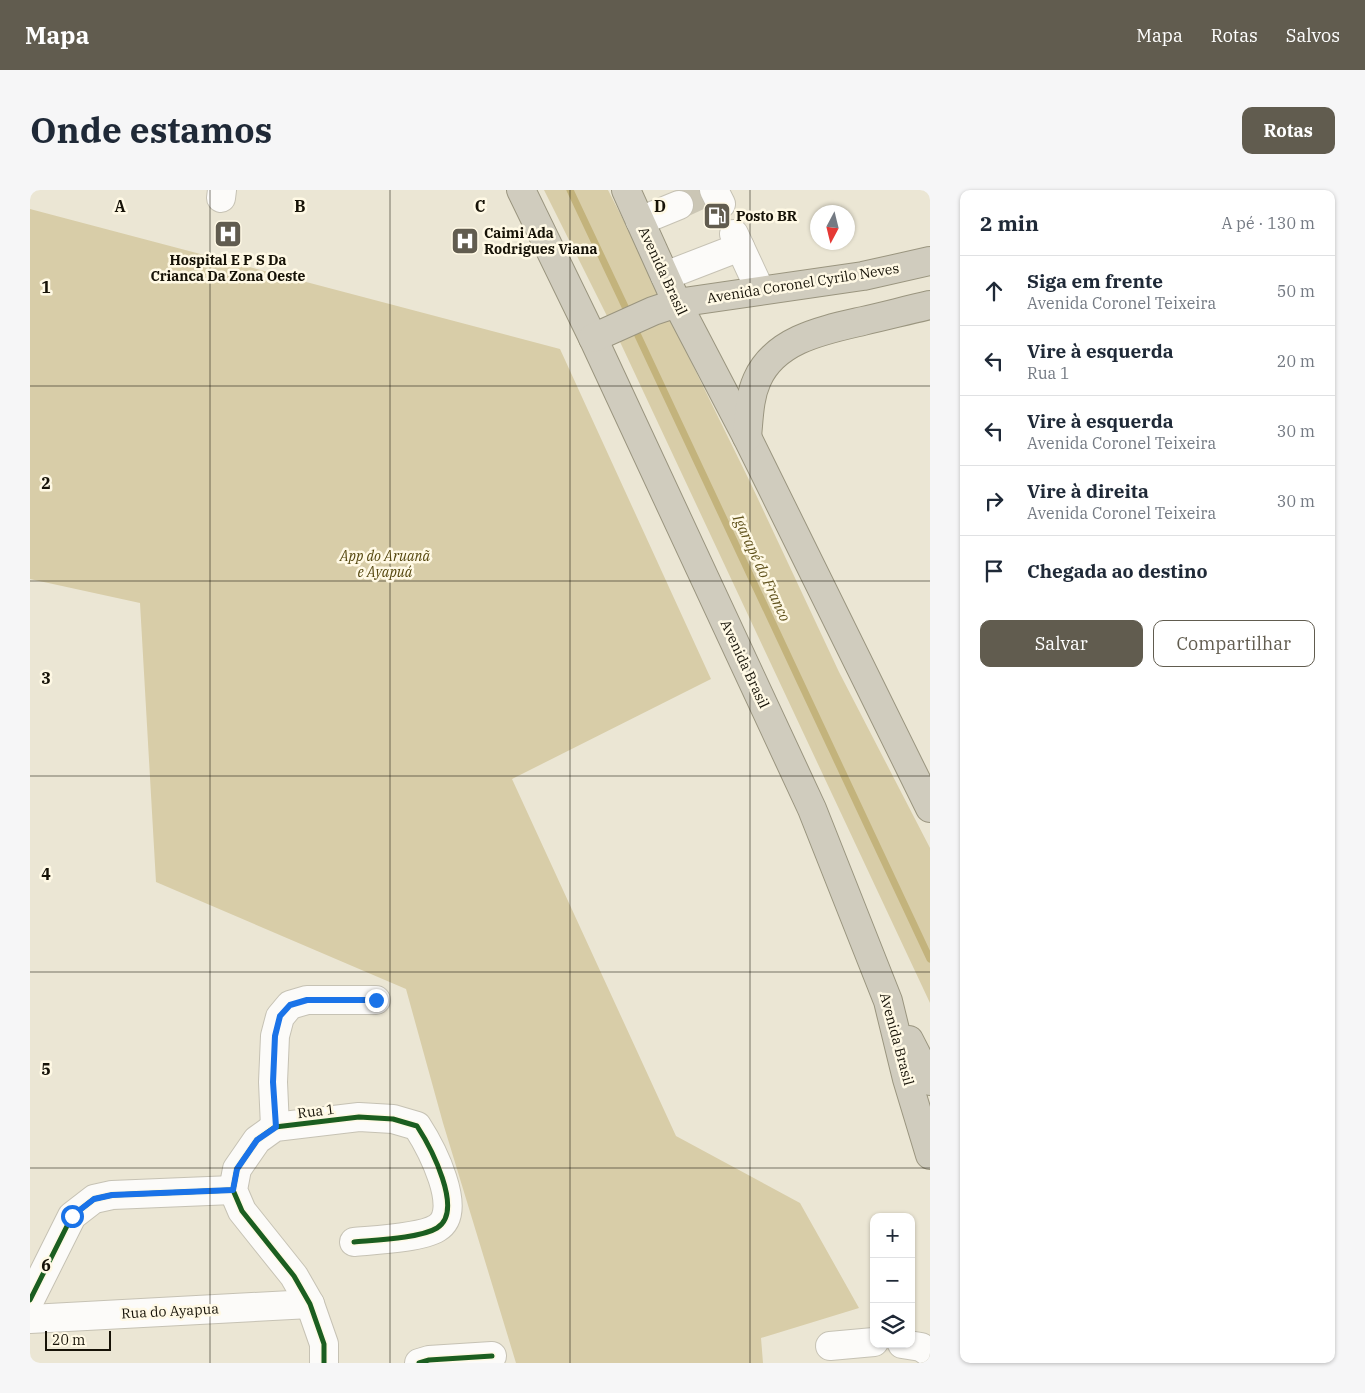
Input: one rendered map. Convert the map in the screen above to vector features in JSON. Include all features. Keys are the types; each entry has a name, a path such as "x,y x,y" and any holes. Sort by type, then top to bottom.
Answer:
{"highway":[{"name":"Avenida Brasil","path":"521,190 593,338 812,809 888,1001 907,1079 930,1155"},
{"name":"Avenida Brasil","path":"626,190 665,276 667,306 747,437 929,803"},
{"name":"Avenida Coronel Cyrilo Neves","path":"593,338 667,306 760,290 863,276 930,260"},
{"path":"747,437 750,400 757,379 771,359 788,345 818,332 930,305"},
{"path":"888,1001 930,1081"}],"street":[{"path":"640,221 679,204"},
{"path":"665,276 737,241 760,290"},
{"path":"276,1127 273,1082 275,1036 280,1016 290,1005 307,1000 376,1000"},
{"name":"Rua 1","path":"233,1190 237,1169 257,1140 276,1127 359,1117 393,1120 417,1126 444,1180 448,1206 446,1220 438,1228 420,1234 354,1242"},
{"path":"30,1300 72,1216 94,1199 112,1195 233,1190 242,1211 294,1276 310,1304 324,1344 324,1363"},
{"name":"Rua do Ayapua","path":"30,1319 310,1304"},
{"path":"830,1346 870,1342"},
{"path":"915,1346 930,1352"},
{"path":"419,1363 429,1360 492,1356"}],"green space":[{"path":"544,190 608,190 657,286 672,323 751,484 839,672 930,848 930,1003 621,344"},
{"name":"App do Aruanã e Ayapuá","path":"30,209 560,349 711,679 512,779 676,1136 800,1203 859,1308 761,1338 763,1363 516,1363 443,1123 406,989 156,882 140,603 30,579"}],"waterway":[{"name":"Igarapé do Franco","path":"570,190 629,315"},
{"name":"Igarapé do Franco","path":"633,325 930,959"}],"tunnel":[{"path":"679,205 707,192"}],"cycle path":[{"path":"324,1363 324,1344 310,1304 294,1276 242,1211 233,1190 237,1169 257,1140 275,1127 359,1117 393,1119 417,1126 430,1148 442,1178 448,1208 445,1220 437,1228 420,1234 354,1242"},
{"path":"30,1300 72,1216 94,1199 112,1195 233,1190"},
{"path":"419,1363 429,1360 492,1356"}],"place":[{"name":"Posto BR","path":"717,216"},
{"name":"Hospital E P S Da Crianca Da Zona Oeste","path":"228,234"},
{"name":"Caimi Ada Rodrigues Viana","path":"465,241"}],"route":[{"path":"72,1216 94,1199 112,1195 233,1190 237,1169 257,1140 276,1127 273,1082 275,1036 280,1016 290,1005 307,1000 376,1000"}]}
